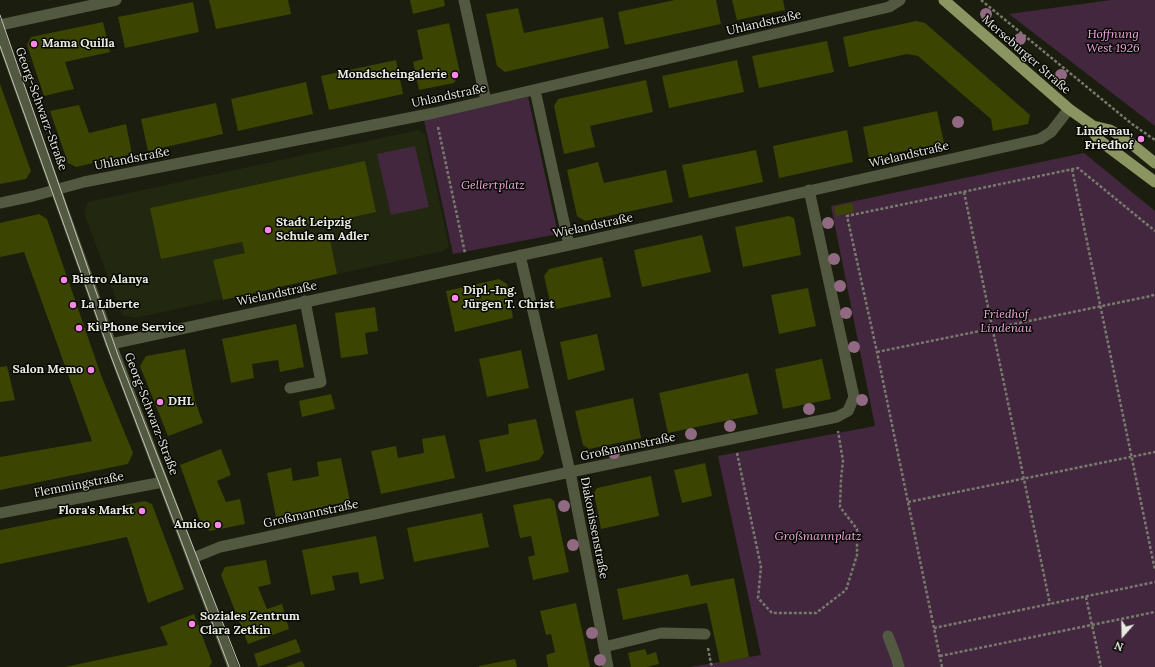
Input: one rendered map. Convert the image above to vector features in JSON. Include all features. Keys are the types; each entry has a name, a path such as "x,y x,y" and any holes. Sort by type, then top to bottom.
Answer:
{"main road":[{"name":"Merseburger Straße","path":"944,0 1069,109 1093,126 1110,130 1124,137 1155,163"},
{"name":"Merseburger Straße","path":"1093,126 1094,133 1099,140 1155,182"}],"street":[{"path":"0,26 116,0"},
{"path":"464,0 486,102"},
{"name":"Uhlandstraße","path":"0,203 84,182 486,102 889,7 900,0"},
{"name":"Georg-Schwarz-Straße","path":"0,32 111,344 233,667"},
{"path":"535,90 569,245"},
{"name":"Wielandstraße","path":"111,344 569,245 1040,139 1051,132 1069,109"},
{"path":"809,190 854,397 848,411 837,417"},
{"name":"Diakonissenstraße","path":"520,255 570,472 608,667"},
{"path":"290,388 321,382 305,301"},
{"name":"Großmannstraße","path":"192,558 220,547 570,472 837,417"},
{"name":"Flemmingstraße","path":"0,513 163,482"},
{"path":"604,647 661,633 705,634"},
{"path":"888,636 899,667"}],"path":[{"path":"981,0 1126,119 1155,140"},
{"path":"434,113 468,266"},
{"path":"942,667 877,352 847,216 1078,168 1155,231"},
{"path":"1072,170 1155,570"},
{"path":"964,192 1050,604"},
{"path":"877,352 1155,294"},
{"path":"734,438 761,567 758,598 772,613 816,613 846,590 857,555 858,529 840,507 843,461 839,442 837,417"},
{"path":"908,502 1155,452"},
{"path":"934,628 1155,582"},
{"path":"1086,597 1101,667"},
{"path":"940,656 1155,612"},
{"path":"711,664 714,667"}],"shaded area":[{"name":"Stadt Leipzig Schule am Adler","path":"418,130 425,134 449,247 443,251 135,318 122,315 84,213 88,202"}],"green space":[{"name":"Hoffnung West 1926","path":"1111,0 1155,0 1155,126 1009,14"},
{"name":"Gellertplatz","path":"528,97 558,234 453,254 424,120"},
{"path":"415,146 429,207 391,215 377,154"},
{"name":"Friedhof Lindenau","path":"1084,153 1155,211 1155,667 690,667 761,655 718,456 875,426 831,206"}],"building":[{"path":"209,0 288,0 291,14 216,29"},
{"path":"410,0 444,0 445,6 413,14"},
{"path":"675,0 716,0 721,24 625,45 618,12"},
{"path":"732,0 783,0 785,10 737,20"},
{"path":"193,2 199,32 125,48 118,17"},
{"path":"518,8 524,33 603,17 609,48 505,72 497,66 486,14"},
{"path":"916,21 925,23 1030,115 1028,124 993,131 991,119 918,56 907,54 849,67 843,37"},
{"path":"103,22 110,52 65,62 74,89 44,96 27,45 31,37"},
{"path":"449,23 460,73 454,83 419,90 413,62 423,59 417,30"},
{"path":"827,41 834,72 759,88 752,56"},
{"path":"396,60 403,94 329,110 321,76"},
{"path":"737,60 744,92 669,108 662,76"},
{"path":"646,80 653,112 590,126 595,147 564,154 554,106 558,99"},
{"path":"306,82 313,114 238,131 231,99"},
{"path":"0,84 31,171 26,179 0,184"},
{"path":"216,103 223,134 148,151 141,119"},
{"path":"79,105 89,133 126,124 132,154 76,167 68,163 50,111"},
{"path":"937,111 944,143 869,158 863,127"},
{"path":"847,130 853,162 779,178 773,146"},
{"path":"756,150 763,182 689,198 682,165"},
{"path":"365,161 376,212 294,230 297,241 329,235 337,274 223,300 213,260 245,253 242,242 161,259 150,208"},
{"path":"598,162 604,183 666,170 673,202 585,221 577,216 567,170"},
{"path":"852,203 854,212 836,216 834,207"},
{"path":"39,214 47,219 101,375 133,453 128,464 0,490 0,457 92,441 24,252 0,257 0,223"},
{"path":"789,216 794,218 801,255 743,267 735,227"},
{"path":"702,235 711,272 642,287 634,250"},
{"path":"602,257 611,297 552,310 544,276 549,269"},
{"path":"499,279 507,284 513,318 455,332 446,291"},
{"path":"808,288 816,326 779,334 771,295"},
{"path":"375,307 378,331 365,333 368,354 341,358 335,313"},
{"path":"296,324 304,367 280,372 278,360 252,364 254,378 231,383 222,339"},
{"path":"597,334 605,370 568,380 560,342"},
{"path":"185,349 195,401 203,423 168,436 140,366 146,356"},
{"path":"521,350 529,388 487,397 479,359"},
{"path":"822,359 831,399 783,409 775,369"},
{"path":"7,366 15,400 0,402 0,367"},
{"path":"748,373 758,414 668,433 659,393"},
{"path":"331,394 335,409 302,417 299,401"},
{"path":"633,398 641,438 589,449 583,445 575,411"},
{"path":"536,419 544,453 539,460 486,472 479,440 509,434 508,424"},
{"path":"445,435 455,478 381,494 371,451 396,446 398,458 424,453 422,439"},
{"path":"221,449 231,475 217,481 226,502 240,499 245,524 210,531 202,527 180,465"},
{"path":"341,458 350,501 276,517 267,473 291,468 293,481 319,476 317,462"},
{"path":"705,463 712,496 682,503 674,470"},
{"path":"651,476 659,516 601,529 594,493 597,488"},
{"path":"550,498 554,501 569,572 533,580 528,557 535,555 531,536 520,538 513,505"},
{"path":"145,501 152,504 184,589 148,603 127,537 0,564 0,530"},
{"path":"482,513 489,547 414,562 407,528"},
{"path":"376,536 384,579 360,584 358,572 332,576 335,590 311,595 302,550"},
{"path":"266,560 271,584 258,587 267,609 282,604 289,629 248,644 221,575 225,567"},
{"path":"688,574 691,586 734,578 749,657 720,663 707,603 623,620 617,589"},
{"path":"576,603 590,667 548,667 546,655 555,652 551,634 546,635 540,611"},
{"path":"194,614 212,662 209,667 65,667 168,645 160,627"},
{"path":"296,639 301,652 258,667 254,654"},
{"path":"645,649 647,655 656,652 659,664 647,667 631,667 628,653"},
{"path":"515,659 517,667 479,667 479,666"},
{"path":"302,661 305,667 285,667"}],"tram line":[{"path":"0,15 118,355 240,667"},
{"path":"0,46 109,351 229,667"}],"place":[{"name":"Mama Quilla","path":"34,44"},
{"name":"Mondscheingalerie","path":"455,75"},
{"name":"Lindenau, Friedhof","path":"1141,139"},
{"name":"Stadt Leipzig Schule am Adler","path":"268,230"},
{"name":"Bistro Alanya","path":"64,280"},
{"name":"Dipl.-Ing. Jürgen T. Christ","path":"455,298"},
{"name":"La Liberte","path":"73,305"},
{"name":"Ki Phone Service","path":"79,328"},
{"name":"Salon Memo","path":"91,370"},
{"name":"DHL","path":"160,402"},
{"name":"Flora's Markt","path":"142,511"},
{"name":"Amico","path":"218,525"},
{"name":"Soziales Zentrum Clara Zetkin","path":"192,624"}],"park label":[{"name":"Großmannplatz","path":"818,537"}]}
